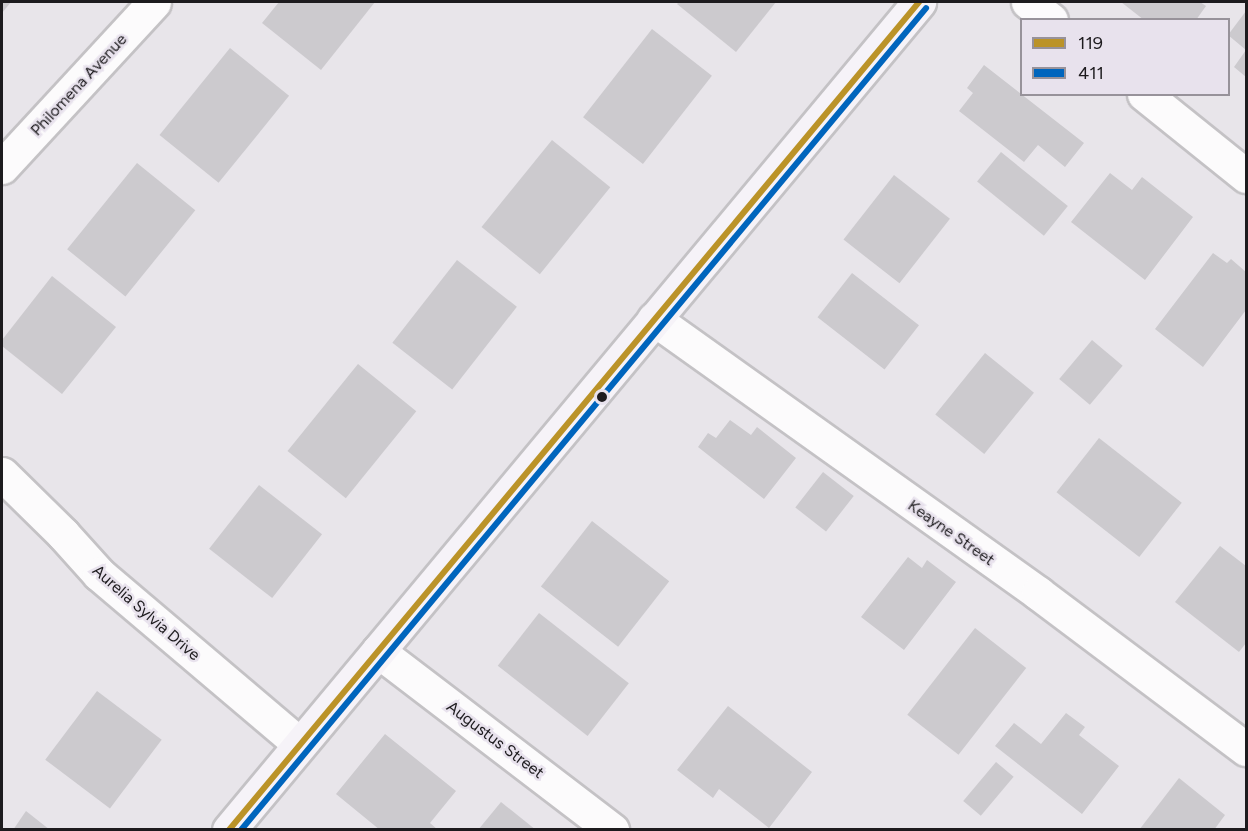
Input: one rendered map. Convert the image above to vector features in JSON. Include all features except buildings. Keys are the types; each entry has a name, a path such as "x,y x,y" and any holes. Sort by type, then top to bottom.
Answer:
{"street":[{"name":"Philomena Avenue","path":"2,167 154,2"},
{"path":"229,830 298,743 378,651 445,567 919,2"},
{"path":"1028,2 1048,18"},
{"path":"1146,96 1246,176"},
{"name":"Keayne Street","path":"654,320 974,550 1038,593 1246,748"},
{"name":"Aurelia Sylvia Drive","path":"2,474 63,534 99,574 298,743"},
{"name":"Augustus Street","path":"378,651 612,830"}],"transit line":[{"name":"119","path":"229,830 919,2"},
{"name":"411","path":"241,830 926,8"}]}
